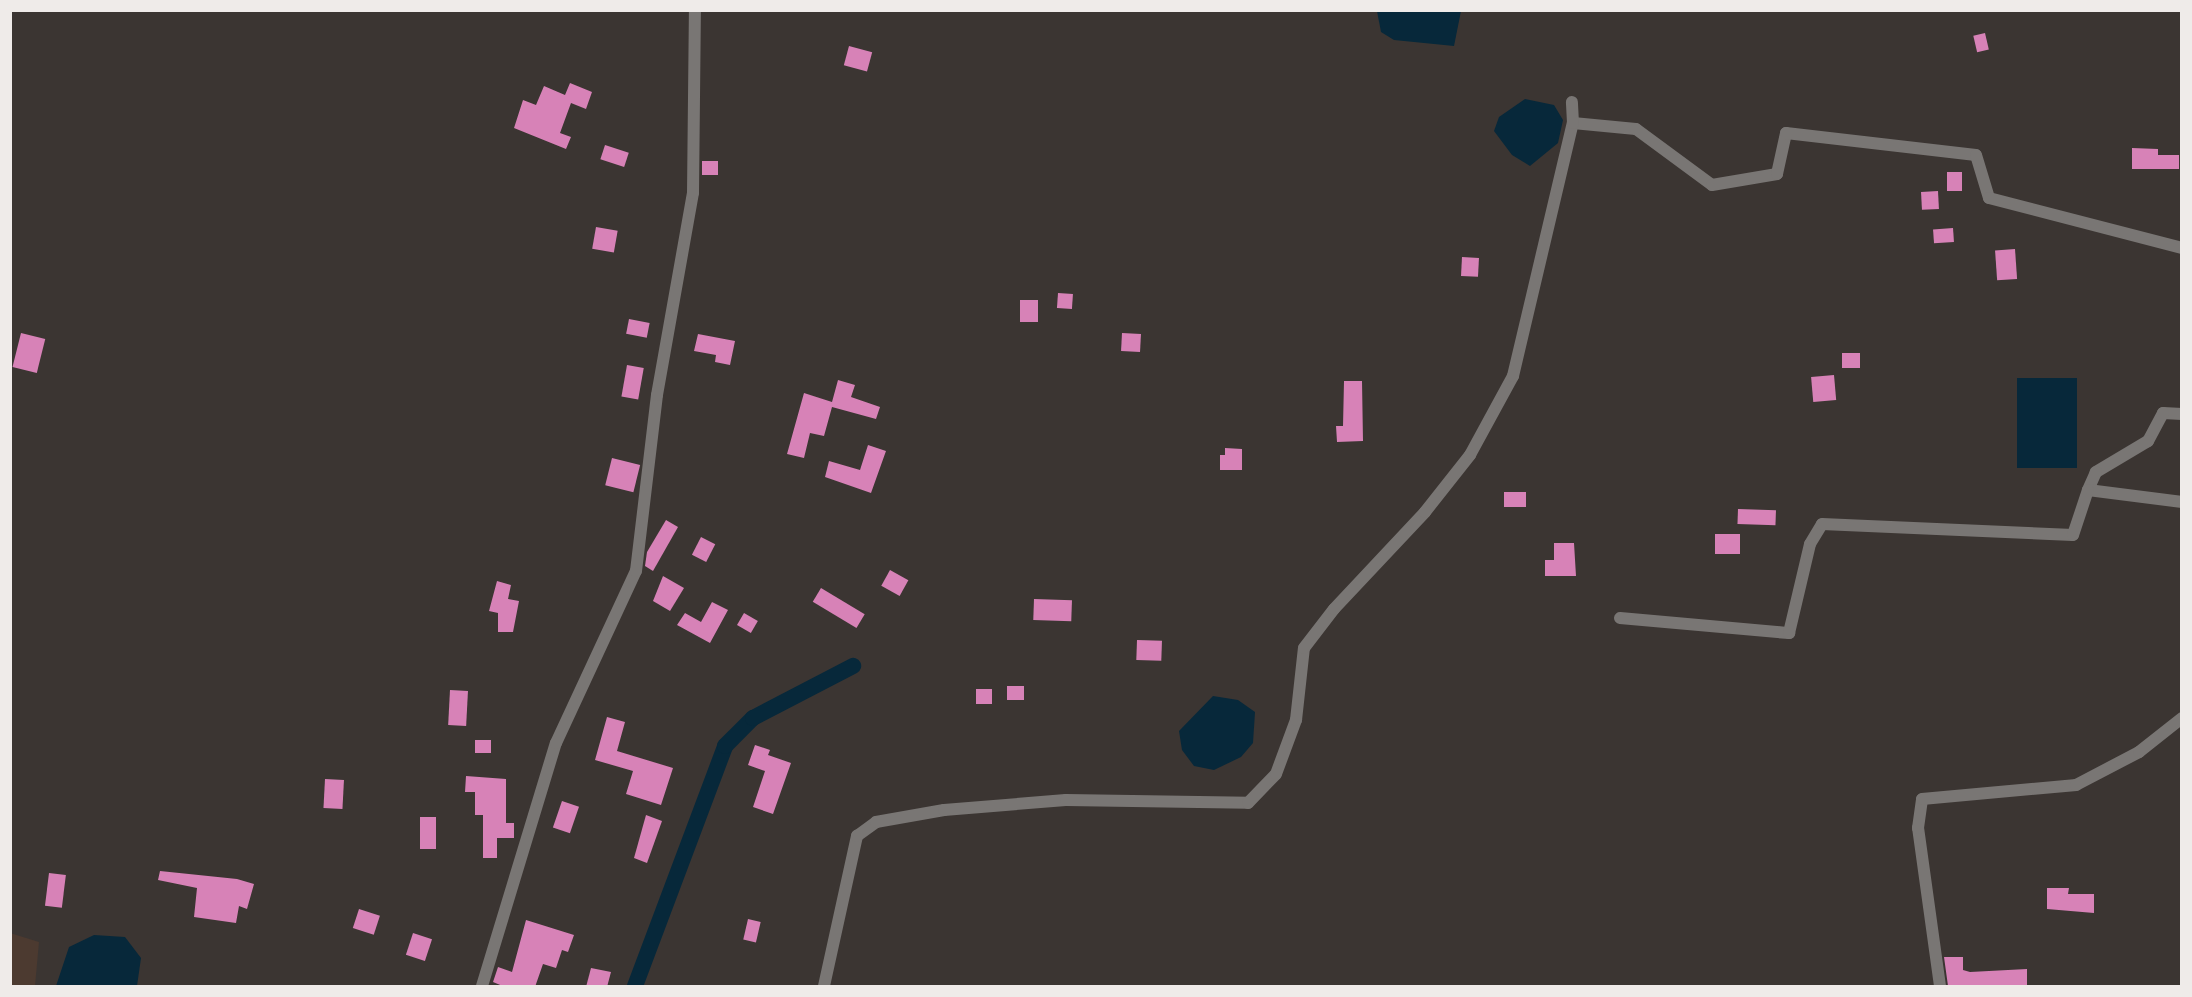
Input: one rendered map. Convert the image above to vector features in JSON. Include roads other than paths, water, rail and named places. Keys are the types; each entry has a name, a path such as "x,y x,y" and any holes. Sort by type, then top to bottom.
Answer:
{"street":[{"path":"482,987 556,743 636,571 657,395 693,193 695,10"},
{"path":"824,987 857,836 876,822 944,810 1066,800 1248,803 1276,774 1296,720 1304,648 1334,609 1425,512 1470,455 1513,376 1573,123 1572,102"},
{"path":"1573,123 1636,129 1712,185 1777,174 1786,133 1976,155 1989,198 2181,248"},
{"path":"1620,618 1789,633 1810,544 1822,524 2073,535 2096,471 2148,441 2163,413 2181,414"},
{"path":"2088,490 2181,502"},
{"path":"1940,987 1918,828 1922,799 2076,785 2139,752 2181,718"}],"water":[{"path":"1377,11 1461,11 1454,46 1394,40 1381,32"},
{"path":"1525,99 1554,105 1563,120 1558,143 1530,166 1512,155 1494,131 1499,117"},
{"path":"2017,378 2077,378 2077,468 2017,468"},
{"path":"1213,696 1238,700 1255,712 1253,743 1241,757 1214,770 1194,766 1182,750 1179,731"},
{"path":"94,935 125,937 141,958 137,986 56,986 69,947"}],"waterway":[{"path":"635,986 725,746 753,718 853,666"}]}
